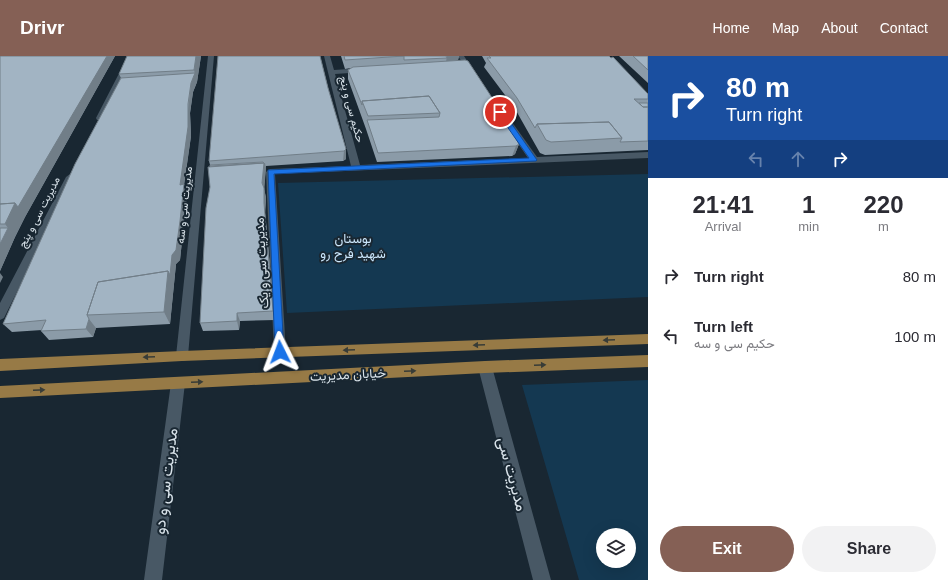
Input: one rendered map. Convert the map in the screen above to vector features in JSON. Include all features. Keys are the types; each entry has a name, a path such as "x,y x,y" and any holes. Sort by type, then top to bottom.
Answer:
{"main road":[{"name":"خیابان مدیریت","path":"0,365 280,352 648,339"},
{"name":"خیابان مدیریت","path":"0,392 485,367 648,361"}],"street":[{"path":"96,126 131,56"},
{"name":"مدیریت سی و سه","path":"182,356 211,56"},
{"name":"حکیم سی و پنج","path":"327,56 356,168"},
{"path":"461,56 461,64 479,83"},
{"path":"331,72 370,69"},
{"path":"493,102 534,160"},
{"path":"356,168 648,155"},
{"name":"مدیریت سی و پنج","path":"0,315 74,168"},
{"name":"مدیریت سی و یک","path":"280,352 270,172 356,168"},
{"name":"مدیریت سی","path":"485,367 542,580"},
{"name":"مدیریت سی و دو","path":"154,580 178,383"}],"green space":[{"name":"بوستان شهید فرح رو","path":"648,174 648,297 287,313 278,183"},
{"path":"648,380 648,580 579,580 522,385"}],"building":[{"path":"0,56 107,56 18,207 15,203 0,204"},
{"path":"127,56 196,56 194,70 119,74"},
{"path":"218,56 320,56 346,149 344,151 209,161"},
{"path":"344,56 404,56 345,60"},
{"path":"404,56 446,56 447,58 404,60"},
{"path":"489,56 613,57 648,94 648,99 634,99 643,107 648,107 648,141 620,142 622,138 609,122 537,124 535,128 517,98 487,58 491,58"},
{"path":"633,56 648,56 648,70"},
{"path":"468,61 504,116 519,144 516,146 378,153 367,120 439,117 440,113 429,96 362,101 362,105 348,70 353,67"},
{"path":"195,73 191,83 188,104 188,127 180,185 184,184 180,221 176,250 172,255 170,275 168,271 98,282 87,315 89,319 86,329 41,331 46,320 3,324 75,164 121,78"},
{"path":"429,96 440,113 368,116 362,101"},
{"path":"639,103 648,103 648,107 643,107"},
{"path":"609,122 622,138 551,142 546,140 537,124"},
{"path":"264,163 210,166 210,165"},
{"path":"264,163 262,183 264,188 273,311 237,313 237,321 200,323 206,208 210,187 208,167"},
{"path":"15,203 5,224 0,224 0,204"},
{"path":"0,228 8,228 0,244"},
{"path":"168,271 164,312 87,315 98,282"}],"route":[{"path":"280,352 270,172 534,160 500,112"}]}
